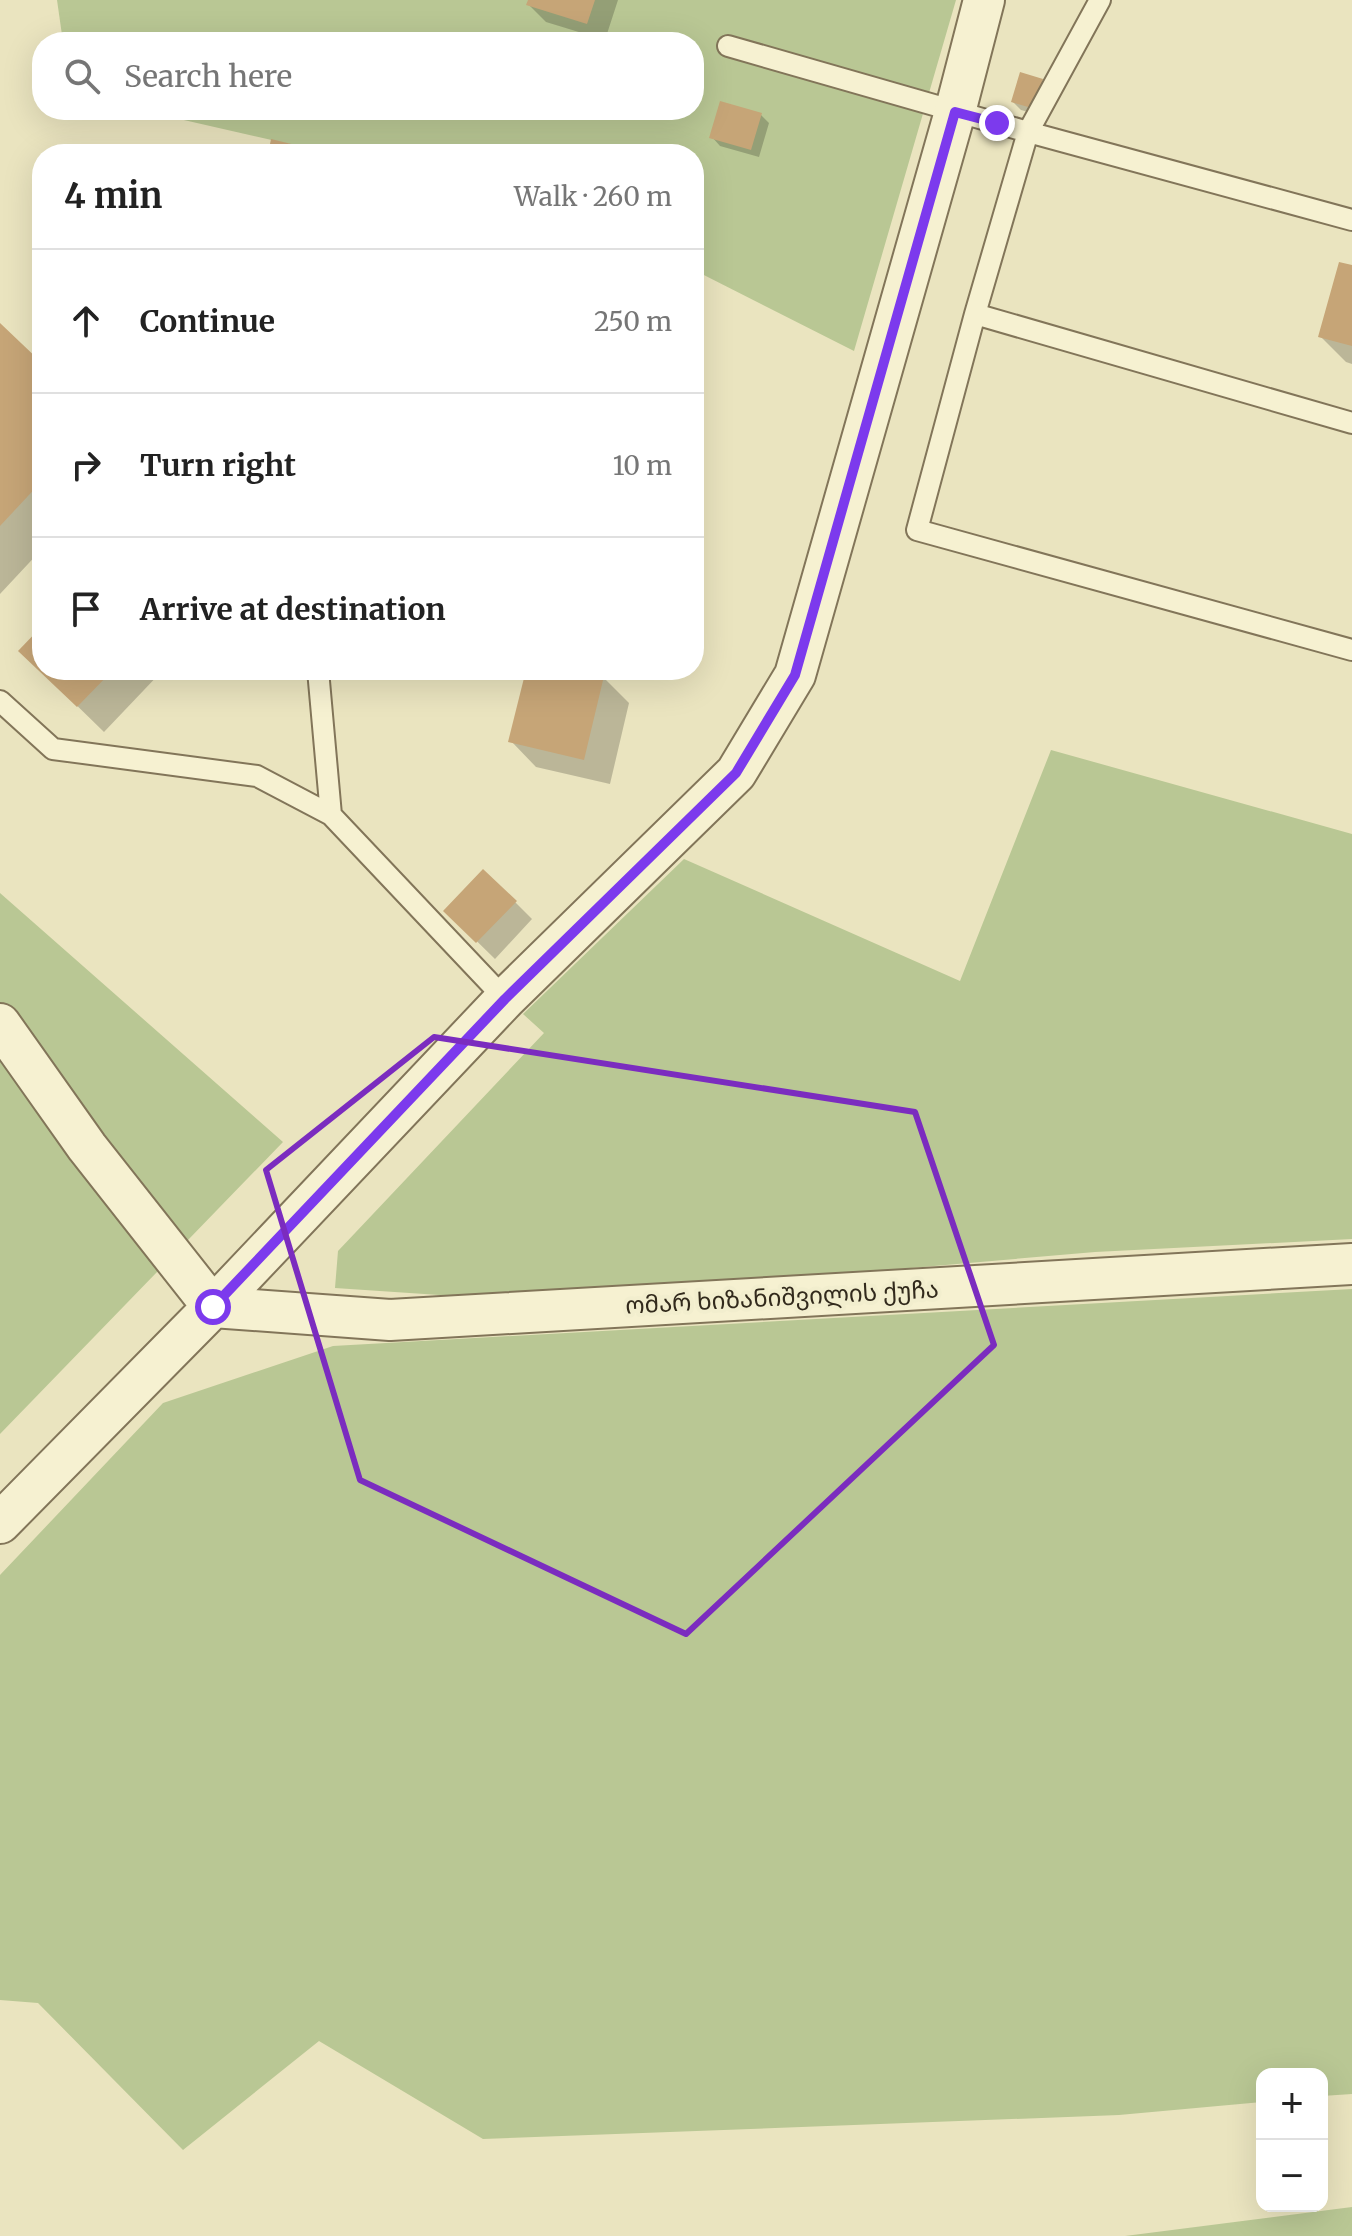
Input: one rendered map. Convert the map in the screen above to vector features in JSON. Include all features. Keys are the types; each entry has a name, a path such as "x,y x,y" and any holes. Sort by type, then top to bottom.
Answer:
{"street":[{"path":"0,1523 213,1307 505,999 736,773 795,675 984,0"},
{"path":"0,1024 87,1147 213,1307"},
{"name":"ომარ ხიზანიშვილის ქუჩა","path":"213,1307 390,1320 1352,1264"}],"lane":[{"path":"1100,0 1028,132 917,530 1352,650"},
{"path":"728,46 955,112 1352,220"},
{"path":"975,314 1352,423"},
{"path":"319,680 331,815"},
{"path":"0,701 53,749 257,776 331,815 505,999"}],"highlighted area":[{"path":"434,1037 915,1112 994,1345 686,1634 360,1480 266,1170"}],"green space":[{"path":"57,0 956,0 854,351 704,275 704,144 289,144 184,120 704,120 704,32 62,32"},
{"path":"1051,750 1352,834 1352,1239 1095,1252 530,1301 335,1288 338,1251 544,1033 523,1014 684,859 960,981"},
{"path":"0,893 283,1142 0,1434"},
{"path":"1352,1289 1352,2094 1328,2096 1328,2068 1256,2068 1256,2103 1119,2115 483,2139 319,2041 183,2150 38,2003 0,2000 0,1575 163,1403 333,1346"},
{"path":"1352,2207 1352,2236 1125,2236 1328,2212"}],"building":[{"path":"528,0 595,0 587,24 526,5"},
{"path":"1020,72 1043,79 1035,109 1011,102"},
{"path":"720,101 762,113 751,150 709,138"},
{"path":"271,139 291,144 270,144"},
{"path":"1339,262 1352,265 1352,346 1318,337"},
{"path":"0,323 32,353 32,492 0,526"},
{"path":"32,636 32,664 18,651"},
{"path":"49,680 103,680 77,707"},
{"path":"524,680 603,680 584,760 508,742"},
{"path":"483,869 517,901 476,943 443,911"}],"route":[{"path":"213,1307 505,999 736,773 795,675 955,112 997,123"}]}
